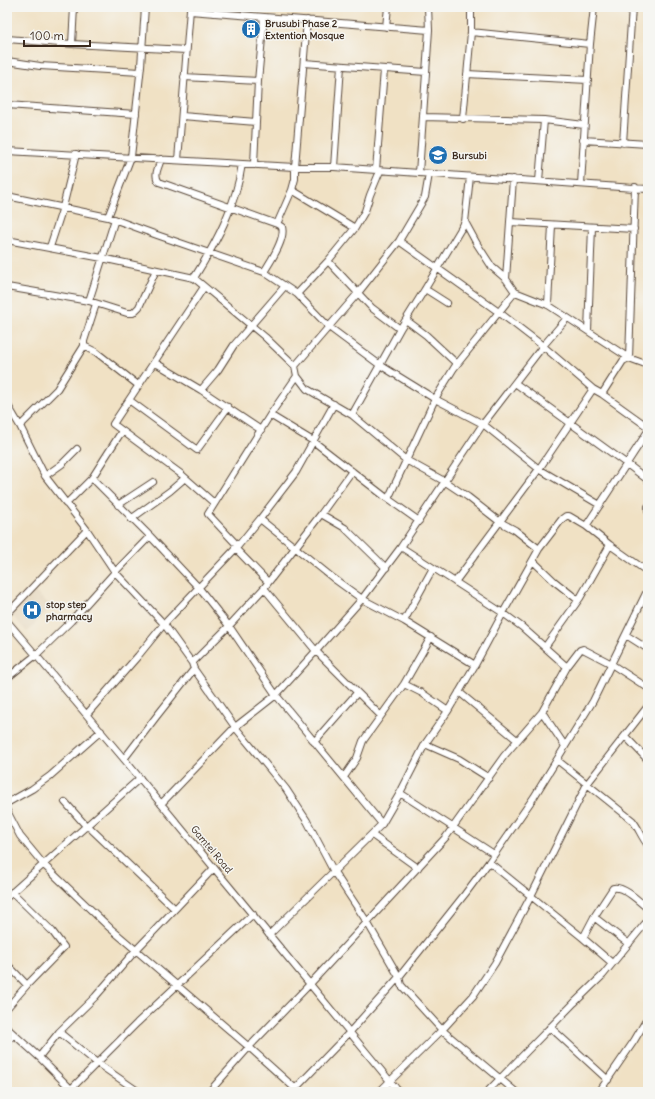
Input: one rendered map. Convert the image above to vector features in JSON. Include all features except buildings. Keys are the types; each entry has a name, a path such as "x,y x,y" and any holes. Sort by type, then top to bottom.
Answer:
{"street":[{"path":"72,44 74,7"},
{"path":"88,301 102,258 111,218 131,157 143,47 145,7"},
{"path":"230,7 230,14"},
{"path":"386,27 388,7"},
{"path":"419,173 429,30 428,7"},
{"path":"463,119 471,32 471,7"},
{"path":"581,184 584,125 594,7"},
{"path":"623,143 632,7"},
{"path":"178,160 190,9 230,14 429,30"},
{"path":"254,164 258,81 264,16"},
{"path":"277,224 292,190 295,179 307,20"},
{"path":"471,32 590,44"},
{"path":"7,39 186,50"},
{"path":"7,61 40,66 140,72"},
{"path":"304,63 426,72"},
{"path":"334,167 341,66"},
{"path":"298,294 355,228 365,210 378,170 384,70"},
{"path":"467,74 588,80"},
{"path":"184,76 258,81"},
{"path":"7,105 136,114"},
{"path":"182,116 256,122"},
{"path":"423,118 544,120 584,125"},
{"path":"539,181 544,120"},
{"path":"583,140 648,144"},
{"path":"7,151 242,164 334,167 648,189"},
{"path":"50,247 63,207 76,154"},
{"path":"162,159 156,175 159,182 282,227 283,233 277,249 264,272"},
{"path":"194,278 210,253 231,208 242,164"},
{"path":"295,366 358,293 399,241 425,197 429,174"},
{"path":"352,415 400,329 465,222 470,177"},
{"path":"506,279 513,179"},
{"path":"629,358 635,187"},
{"path":"292,190 355,228"},
{"path":"7,196 111,218 264,272 298,294 329,327 380,365 435,399 483,424 539,469 600,505"},
{"path":"465,222 492,267 506,279 515,292 548,305 629,358 648,365"},
{"path":"510,222 634,230"},
{"path":"548,305 552,225"},
{"path":"588,331 592,227"},
{"path":"7,240 50,247 194,278 265,337 295,366 297,376 307,388 352,415 406,460 444,481 540,549"},
{"path":"399,241 500,313 543,346 593,389 648,427"},
{"path":"328,261 372,308 400,329"},
{"path":"7,287 88,301 127,313 133,313 139,307 156,270"},
{"path":"201,390 218,370 234,345 285,286"},
{"path":"204,287 113,424 185,478 214,503"},
{"path":"425,289 447,303"},
{"path":"388,499 435,399 457,364 500,313 515,292"},
{"path":"20,426 57,389 84,346 84,341 96,304"},
{"path":"161,804 235,727 276,695 362,598 401,547 483,424 543,346 567,318"},
{"path":"406,320 426,335 457,364"},
{"path":"84,346 96,352 138,385"},
{"path":"602,394 623,361 629,358"},
{"path":"154,362 228,407 261,430"},
{"path":"268,582 208,514 270,415 297,376"},
{"path":"515,383 648,480"},
{"path":"455,582 539,469 593,389"},
{"path":"129,400 197,450 228,407"},
{"path":"7,404 20,426 45,476 87,530 115,572 164,624 235,727 286,790 307,821 334,872 367,922 399,976 401,985 442,1030 516,1092"},
{"path":"86,714 164,624 260,519 296,472 334,404"},
{"path":"270,415 313,441 419,521"},
{"path":"66,504 92,478 122,431"},
{"path":"586,526 648,431"},
{"path":"45,476 62,464 77,449"},
{"path":"124,759 193,666 264,588 352,471"},
{"path":"92,478 131,519 150,536 198,588 229,626 276,695 382,824"},
{"path":"131,519 170,491 185,478"},
{"path":"118,505 153,482"},
{"path":"321,514 345,528 386,568"},
{"path":"270,935 382,824 425,744 448,712 460,692 540,549 562,519 569,516 586,526 648,572"},
{"path":"260,519 294,548 362,598 404,621 475,665"},
{"path":"7,614 87,530"},
{"path":"8,675 36,655 72,621 115,572 150,536"},
{"path":"545,647 578,600 610,545"},
{"path":"401,547 503,613 567,667"},
{"path":"533,562 578,600"},
{"path":"404,621 433,568"},
{"path":"264,588 316,651 381,716"},
{"path":"7,810 20,836 44,865 110,928 249,1047 296,1091 399,976 489,862 534,797 593,701 647,593"},
{"name":"Gamtel Road","path":"7,621 101,731 399,1092"},
{"path":"626,635 648,649"},
{"path":"344,777 357,758 364,741 404,684 430,637"},
{"path":"209,1092 249,1047 310,984 446,837 517,740 542,712 567,667 580,650 583,648 612,664 648,688"},
{"path":"404,684 422,693 448,712"},
{"path":"460,692 517,740"},
{"path":"314,742 357,693"},
{"path":"379,1092 442,1030 472,996 495,963 531,896 587,784 648,706"},
{"path":"542,712 565,746"},
{"path":"7,803 32,789 50,776 101,731"},
{"path":"625,736 648,760"},
{"path":"425,744 459,759 489,778"},
{"path":"557,760 632,820 637,825 642,838 648,845"},
{"path":"7,1008 64,947 52,931 10,894 140,778"},
{"path":"400,793 494,854"},
{"path":"65,802 87,826 175,909"},
{"path":"372,835 418,868"},
{"path":"489,862 612,963"},
{"path":"39,1057 59,1032 95,997 136,950 214,868"},
{"path":"583,938 594,917 613,888 617,887 623,889 648,909"},
{"path":"7,1028 39,1057 71,1091 97,1063 177,985 253,914"},
{"path":"594,917 629,944"},
{"path":"487,1092 550,1027 603,976 648,920"},
{"path":"7,964 27,985"},
{"path":"598,1092 608,1080 648,1017"},
{"path":"550,1027 608,1080"},
{"path":"59,1032 97,1063 139,1092"},
{"path":"7,1043 13,1034"}],"shaded area":[{"name":"stop step pharmacy","path":"35,592 51,606 27,632 12,615"}],"place":[{"name":"Brusubi Phase 2 Extention Mosque","path":"251,29"},
{"name":"Bursubi","path":"438,155"},
{"name":"stop step pharmacy","path":"32,610"}]}
